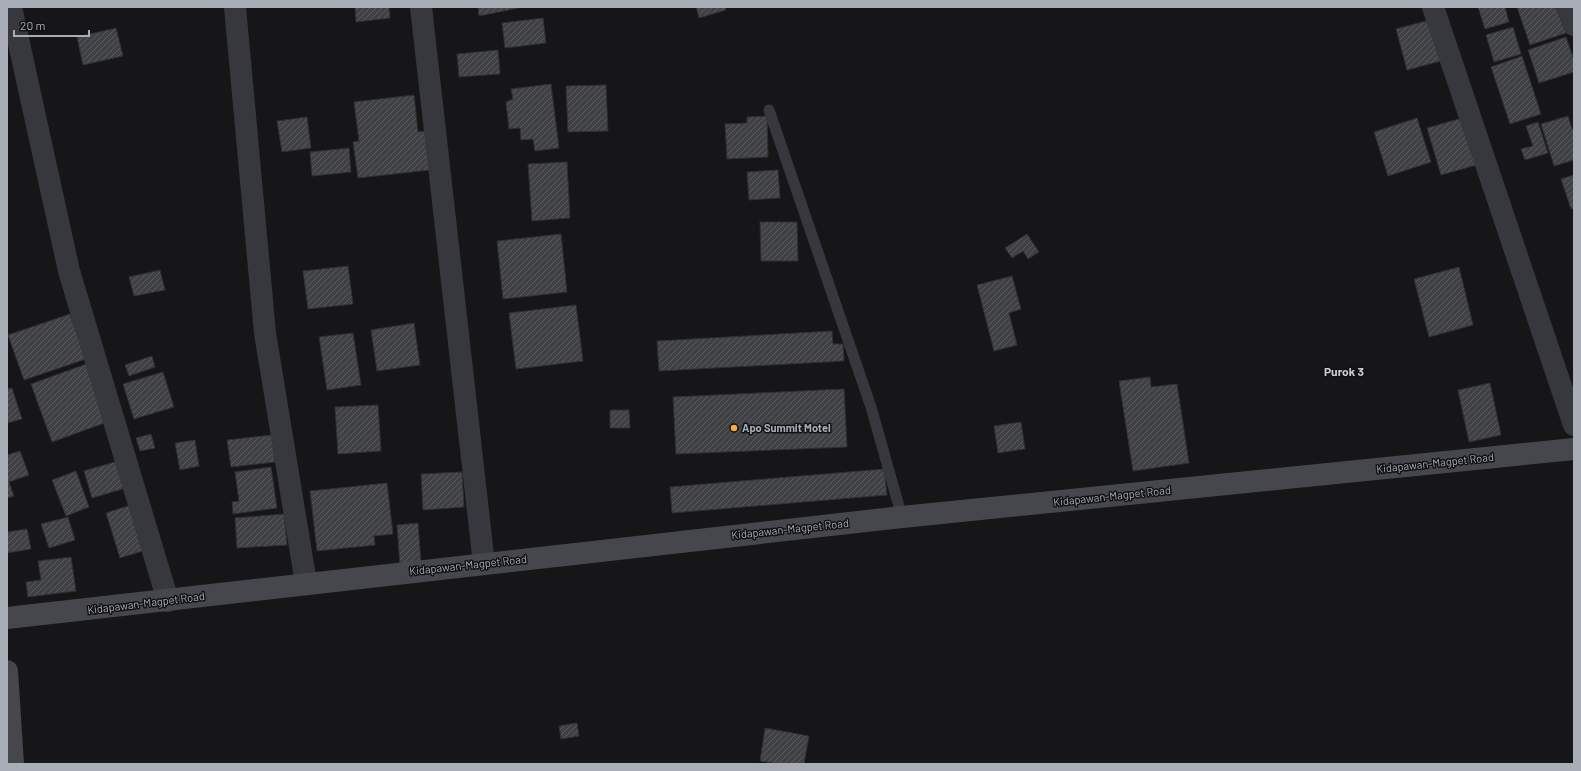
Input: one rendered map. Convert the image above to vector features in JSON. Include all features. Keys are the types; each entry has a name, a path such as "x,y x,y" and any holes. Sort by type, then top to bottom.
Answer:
{"main road":[{"name":"Kidapawan-Magpet Road","path":"7,618 168,601 306,583 902,517 1574,449"},
{"path":"7,671 13,764"}],"street":[{"path":"11,7 69,271 168,601"},
{"path":"235,7 265,333 306,583"},
{"path":"421,7 484,564"},
{"path":"1433,7 1574,425"},
{"path":"1568,7 1574,25"}],"lane":[{"path":"769,110 871,407 902,517"}],"building":[{"path":"355,7 389,7 390,18 356,22"},
{"path":"478,7 523,7 479,16"},
{"path":"696,7 725,7 726,10 699,18"},
{"path":"1478,7 1505,7 1509,22 1485,29"},
{"path":"1517,7 1556,7 1566,33 1530,45"},
{"path":"543,18 546,43 505,48 502,23"},
{"path":"1430,20 1441,61 1407,70 1396,29"},
{"path":"1513,27 1521,54 1494,62 1486,35"},
{"path":"116,28 123,56 83,65 77,37"},
{"path":"1566,37 1574,60 1574,72 1539,83 1528,50"},
{"path":"498,50 500,74 459,77 457,54"},
{"path":"1522,56 1541,114 1510,124 1491,67"},
{"path":"551,84 559,148 535,151 533,139 521,140 520,128 509,129 506,102 513,99 511,89"},
{"path":"606,85 608,131 568,132 566,86"},
{"path":"414,95 418,132 425,131 430,170 358,178 353,142 359,141 354,102"},
{"path":"767,116 768,157 727,159 725,124 747,123 747,117"},
{"path":"1568,116 1572,129 1574,128 1574,160 1554,166 1541,124"},
{"path":"307,117 311,148 282,152 277,121"},
{"path":"1466,117 1480,164 1441,175 1427,128"},
{"path":"1417,118 1431,162 1388,176 1374,132"},
{"path":"1538,122 1548,153 1525,160 1521,149 1533,146 1526,126"},
{"path":"349,148 351,172 312,176 310,152"},
{"path":"567,162 570,218 532,221 528,164"},
{"path":"778,170 780,198 749,200 747,172"},
{"path":"1574,175 1574,208 1571,209 1561,179"},
{"path":"760,222 797,222 798,261 761,261"},
{"path":"561,234 567,292 503,299 497,241"},
{"path":"1027,234 1039,252 1028,259 1023,251 1012,258 1005,248"},
{"path":"348,266 353,304 308,309 303,271"},
{"path":"1459,267 1473,325 1429,337 1414,279"},
{"path":"160,270 165,290 134,296 129,277"},
{"path":"1012,276 1021,309 1009,313 1017,345 994,351 977,285"},
{"path":"576,305 583,361 516,369 509,313"},
{"path":"70,314 86,359 24,380 8,335"},
{"path":"414,323 420,365 377,371 371,330"},
{"path":"832,331 833,344 843,344 844,361 659,371 657,341"},
{"path":"353,333 361,385 327,390 319,337"},
{"path":"152,356 155,367 129,376 125,365"},
{"path":"89,363 110,421 52,442 31,384"},
{"path":"163,372 174,407 134,419 123,384"},
{"path":"1150,377 1151,387 1177,384 1189,463 1133,471 1119,381"},
{"path":"1490,383 1501,435 1469,442 1458,390"},
{"path":"12,388 22,419 7,423 7,389"},
{"path":"844,389 847,447 676,454 673,397"},
{"path":"378,405 381,451 338,454 335,407"},
{"path":"610,410 629,410 630,428 610,428"},
{"path":"1021,422 1025,449 998,453 994,426"},
{"path":"151,434 155,448 140,451 136,438"},
{"path":"272,435 275,462 231,467 227,440"},
{"path":"195,440 199,466 180,470 175,443"},
{"path":"20,451 29,475 9,482 14,496 7,498 7,455"},
{"path":"121,460 129,487 92,498 84,471"},
{"path":"271,467 277,508 233,514 232,502 239,501 235,472"},
{"path":"884,469 887,495 672,513 670,487"},
{"path":"76,471 89,507 66,516 52,480"},
{"path":"462,472 464,507 423,510 421,474"},
{"path":"387,483 393,534 374,536 375,545 317,551 310,491"},
{"path":"134,504 149,549 120,558 106,513"},
{"path":"284,514 287,545 237,548 235,518"},
{"path":"68,517 75,540 49,548 41,524"},
{"path":"418,523 421,564 400,566 397,525"},
{"path":"27,529 31,549 7,553 7,532"},
{"path":"71,557 76,591 28,597 26,582 41,580 38,561"},
{"path":"577,723 579,736 561,739 559,726"},
{"path":"765,728 809,736 804,764 779,764 760,761"}],"place":[{"name":"Apo Summit Motel","path":"734,428"}],"district":[{"name":"Purok 3","path":"1344,372"}]}
